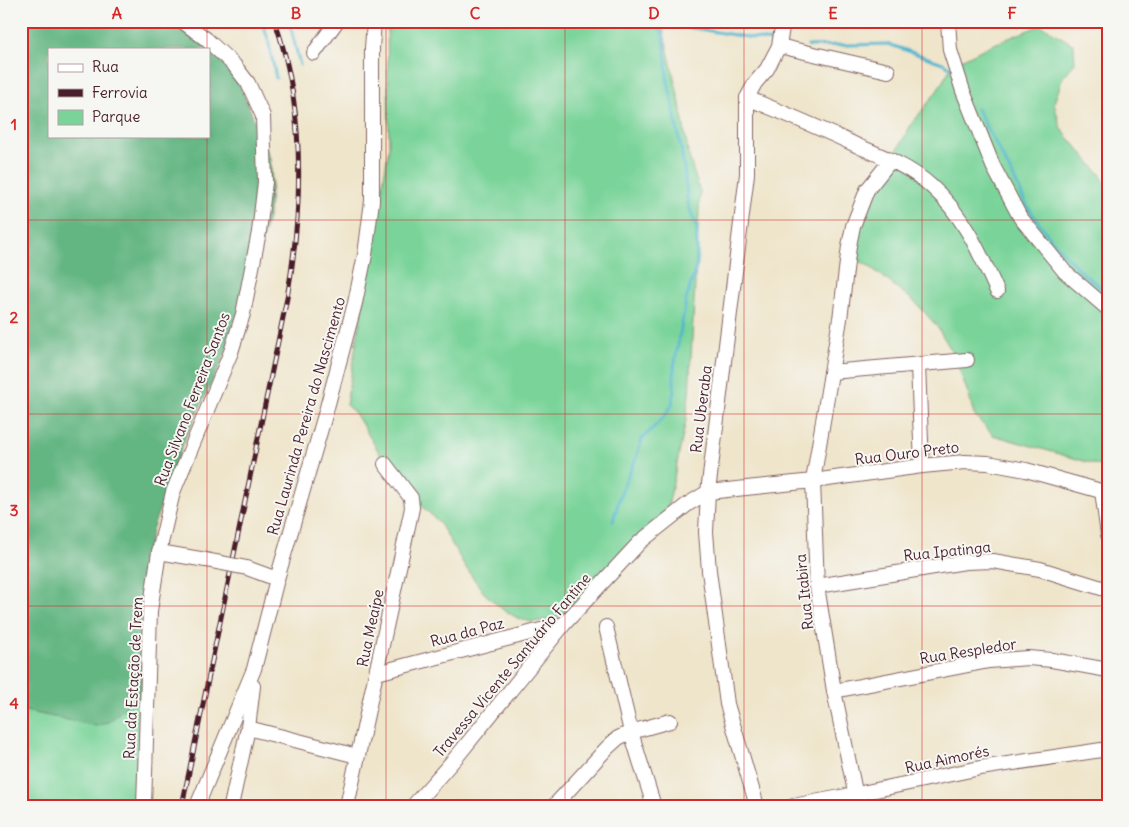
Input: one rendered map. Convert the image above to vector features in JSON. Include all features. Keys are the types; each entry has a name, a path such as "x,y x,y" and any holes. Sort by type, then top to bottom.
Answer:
{"street":[{"name":"Rua Silvano Ferreira Santos","path":"160,552 174,492 231,352 243,314 259,232 265,182 263,116 248,83 234,65 206,39 182,21"},
{"path":"314,53 337,21"},
{"name":"Rua Laurinda Pereira do Nascimento","path":"197,806 254,669 277,579 325,415 355,303 365,255 372,201 372,48 374,21"},
{"path":"783,21 779,46 767,69 755,83 747,98 891,160 914,172 932,187 966,226 983,258 997,291"},
{"path":"948,21 950,50 963,91 993,166 1020,217 1065,272 1108,309"},
{"path":"779,46 888,71"},
{"name":"Rua Uberaba","path":"747,98 747,174 708,492 706,532 709,571 727,704 757,806"},
{"name":"Rua Itabira","path":"858,800 834,691 818,586 813,481 840,319 853,226 867,190 891,160"},
{"path":"831,372 967,360"},
{"path":"918,365 922,466"},
{"name":"Rua Ouro Preto","path":"708,492 966,462 988,463 1026,470 1105,492"},
{"name":"Rua Meaípe","path":"347,806 412,502 385,464"},
{"name":"Travessa Vicente Santuário Fantine","path":"413,806 564,624 640,542 688,504 708,492"},
{"path":"1105,492 1108,535"},
{"path":"160,552 247,568 277,579"},
{"name":"Rua da Estação de Trem","path":"144,806 150,611 160,552"},
{"name":"Rua Ipatinga","path":"818,586 965,562 993,560 1040,569 1108,590"},
{"name":"Rua da Paz","path":"377,672 564,624"},
{"path":"606,627 632,732 654,806"},
{"name":"Rua Respledor","path":"834,691 989,661 1028,658 1052,660 1108,670"},
{"path":"231,806 248,728 254,669"},
{"path":"554,806 618,738 670,721"},
{"path":"248,728 357,756"},
{"name":"Rua Aimorés","path":"793,806 858,800 980,768 1108,749"}],"green space":[{"path":"21,21 174,21 208,48 48,48 48,138 210,138 210,50 234,71 270,158 272,183 268,218 233,338 186,436 152,530 142,573 142,692 110,721 97,726 21,710"},
{"path":"387,21 661,21 662,24 680,104 689,157 700,192 686,420 668,507 571,612 549,620 532,622 519,619 502,609 484,593 466,568 439,522 416,501 388,467 355,413 346,405 389,147"},
{"path":"1041,25 1074,45 1075,63 1063,77 1054,103 1061,129 1100,174 1108,189 1108,468 993,435 974,415 953,353 936,325 915,302 869,266 856,259 853,251 855,236 869,201 911,125 937,91 953,64 987,47"},
{"path":"142,692 138,806 21,806 21,710 97,726"}],"waterway":[{"path":"262,21 268,39 276,78"},
{"path":"289,21 300,65"},
{"path":"613,521 622,490 642,439 663,418 672,405 674,367 686,300 697,264 697,229 688,204 682,153 667,76 664,38 656,21"},
{"path":"659,25 674,25 777,42"},
{"path":"808,46 888,44 950,67"},
{"path":"977,109 1026,204 1050,238 1080,271 1108,293"}],"railway":[{"path":"182,806 287,298 292,264 298,194 296,124 285,54 275,21"}]}
